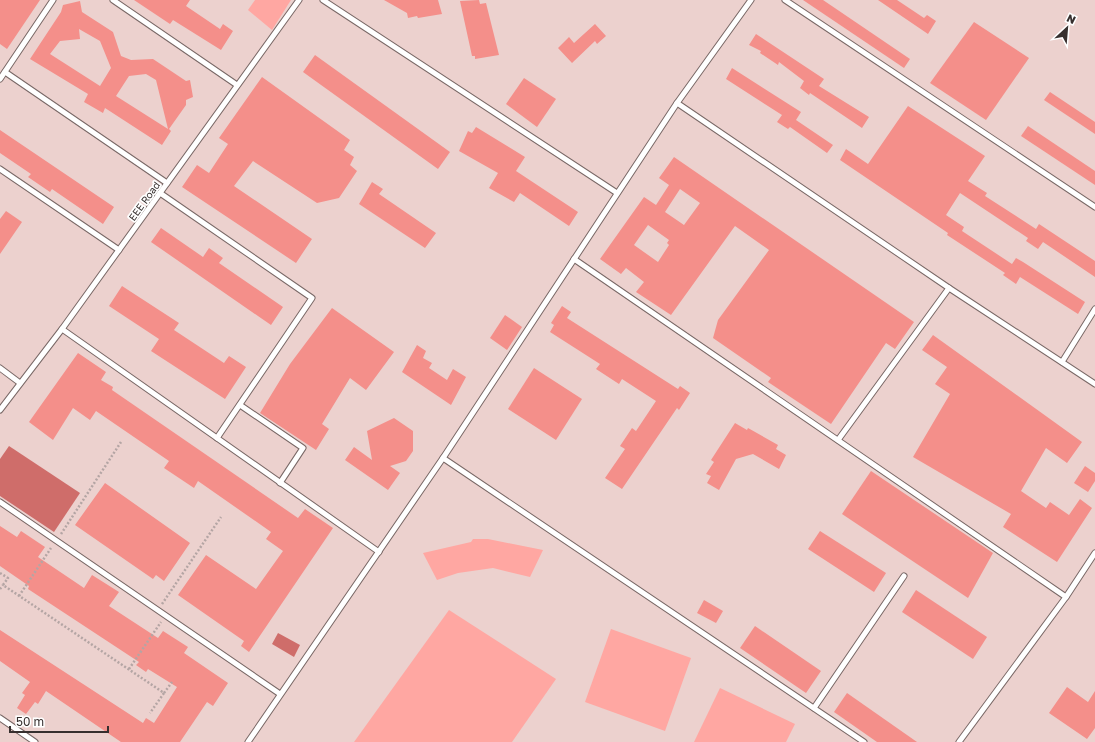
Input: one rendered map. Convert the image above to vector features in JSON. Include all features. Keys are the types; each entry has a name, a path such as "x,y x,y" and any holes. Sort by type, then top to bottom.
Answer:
{"lane":[{"path":"0,79 53,0"},
{"path":"112,0 237,86"},
{"name":"EEE Road","path":"0,410 62,329 299,0"},
{"path":"323,0 617,193"},
{"path":"248,742 443,458 677,103 751,0"},
{"path":"785,0 1095,207"},
{"path":"5,72 167,183"},
{"path":"677,103 949,288 1095,384"},
{"path":"0,170 119,250"},
{"path":"160,194 312,298 217,438"},
{"path":"574,259 1066,597"},
{"path":"838,440 949,288"},
{"path":"1062,362 1095,309"},
{"path":"62,329 379,552"},
{"path":"0,368 20,383"},
{"path":"240,405 303,448 280,483"},
{"path":"443,458 864,742"},
{"path":"0,502 280,694"},
{"path":"959,742 1066,597 1095,553"},
{"path":"814,708 904,576"},
{"path":"0,718 35,742"}],"path":[{"path":"19,596 121,442"},
{"path":"158,610 221,517"},
{"path":"0,572 8,578 0,589"},
{"path":"3,585 164,694"},
{"path":"129,670 165,615"},
{"path":"150,713 172,682"}],"shaded area":[{"path":"0,0 1095,0 1095,742 0,742"},
{"path":"255,0 291,0 272,30 248,10"},
{"path":"9,446 80,493 54,532 0,496 0,459"},
{"path":"473,539 488,539 543,550 530,577 493,568 458,573 437,580 423,553 471,542"},
{"path":"449,610 556,679 512,742 354,742"},
{"path":"611,629 691,658 665,731 585,702"},
{"path":"278,633 300,645 294,657 272,644"},
{"path":"720,688 795,724 786,742 694,742"}],"building":[{"path":"0,0 40,0 7,49 0,44"},
{"path":"134,0 190,0 186,6 220,29 223,24 233,31 221,50 173,20 170,24"},
{"path":"384,0 438,0 442,14 408,18 407,13"},
{"path":"479,0 480,4 486,3 499,55 475,59 475,56 472,56 460,1"},
{"path":"803,0 823,0 910,59 904,68"},
{"path":"878,0 897,0 924,18 927,15 936,21 928,34"},
{"path":"80,1 82,12 113,32 121,56 131,60 153,59 186,81 190,80 193,97 186,100 186,105 169,129 171,131 162,145 105,108 103,113 84,102 88,94 30,59 61,12 63,5","holes":["79,29 100,41 111,68 100,86 50,54 60,41 80,39","146,74 156,80 168,129 116,96 129,76"]},
{"path":"974,22 1029,58 986,120 930,83"},
{"path":"595,24 606,36 597,44 595,41 572,63 558,48 569,37 574,43"},
{"path":"756,34 824,79 819,86 869,117 862,128 810,93 809,95 800,88 804,81 779,62 778,65 760,53 761,51 749,45"},
{"path":"315,55 450,152 438,169 303,72"},
{"path":"732,68 801,112 796,120 833,145 827,153 790,127 788,129 777,122 782,115 726,79"},
{"path":"262,77 350,140 344,150 354,157 350,165 357,171 339,198 317,203 253,161 234,186 312,239 296,263 182,187 197,165 209,173 228,144 219,138"},
{"path":"524,78 556,99 537,127 506,104"},
{"path":"1050,92 1095,122 1095,134 1044,100"},
{"path":"908,106 985,156 968,181 987,193 985,196 1036,229 1039,224 1095,261 1095,277 1043,242 1038,249 1026,241 1028,238 960,193 946,215 964,227 962,231 1012,264 1016,258 1085,302 1078,314 1020,277 1016,284 1003,275 1005,273 947,235 948,233 840,160 846,149 868,164"},
{"path":"1028,126 1095,171 1095,185 1021,136"},
{"path":"476,127 525,157 516,171 578,212 569,226 520,193 514,202 489,188 498,173 459,151 468,131 472,133"},
{"path":"0,130 114,207 103,224 52,189 50,192 28,177 31,174 0,153"},
{"path":"674,157 914,322 895,349 886,343 831,424 768,382 771,378 713,338 718,320 769,250 735,226 671,315 636,292 644,282 626,268 621,274 600,259 644,197 656,205 669,185 659,178","holes":["680,189 700,203 684,225 665,212","648,225 669,240 667,243 669,245 658,262 634,245"]},
{"path":"372,182 383,189 379,194 436,233 425,248 359,204"},
{"path":"6,211 22,222 0,254 0,219"},
{"path":"161,228 203,257 209,248 223,258 219,263 283,307 271,325 151,242"},
{"path":"122,286 179,323 174,330 224,363 229,356 246,367 225,399 151,351 159,339 109,306"},
{"path":"562,306 571,312 567,318 678,389 680,386 690,393 679,410 677,408 622,489 605,478 625,449 620,446 632,428 636,431 656,401 622,379 619,384 596,369 600,364 550,332 554,325 551,323"},
{"path":"332,308 394,352 366,390 350,378 322,424 329,429 316,450 260,413 290,364"},
{"path":"505,315 522,327 507,350 490,338"},
{"path":"933,335 1082,442 1067,463 1046,448 1021,491 1046,508 1050,502 1069,515 1080,499 1092,508 1057,562 1003,527 1011,514 913,457 950,394 935,384 947,367 922,350"},
{"path":"417,345 426,351 423,358 432,363 429,368 447,380 453,369 466,377 451,405 402,372"},
{"path":"78,353 106,372 101,380 113,387 112,390 298,518 305,509 333,528 249,652 241,646 244,641 178,595 206,555 256,589 283,551 266,539 271,532 198,481 194,488 164,468 169,461 96,411 90,420 73,408 53,440 29,422"},
{"path":"534,368 582,399 556,440 508,409"},
{"path":"394,418 413,431 413,451 406,461 390,466 400,473 388,490 345,460 354,447 372,460 367,431"},
{"path":"735,423 747,430 748,428 778,445 776,449 786,455 779,469 753,454 736,459 719,490 707,483 711,476 706,474 714,462 711,460"},
{"path":"1085,466 1095,473 1095,481 1088,492 1074,483"},
{"path":"871,471 993,553 968,598 842,514"},
{"path":"105,483 190,543 164,581 156,575 153,579 75,525"},
{"path":"0,526 17,537 21,531 45,547 38,557 84,588 92,575 119,592 109,606 158,638 163,631 188,647 184,653 228,683 213,706 207,702 180,742 121,742 46,691 38,704 35,702 26,714 17,708 25,695 22,693 30,682 0,661 0,630 143,723 146,718 154,723 177,687 148,669 146,672 136,665 139,662 28,589 29,586 0,566"},
{"path":"820,531 886,573 874,592 808,549"},
{"path":"916,590 987,637 973,659 902,612"},
{"path":"704,600 723,611 716,623 697,613"},
{"path":"755,626 821,671 806,693 740,648"},
{"path":"1067,687 1088,702 1095,691 1095,728 1087,739 1049,713"},
{"path":"847,693 917,742 877,742 834,712"}]}
